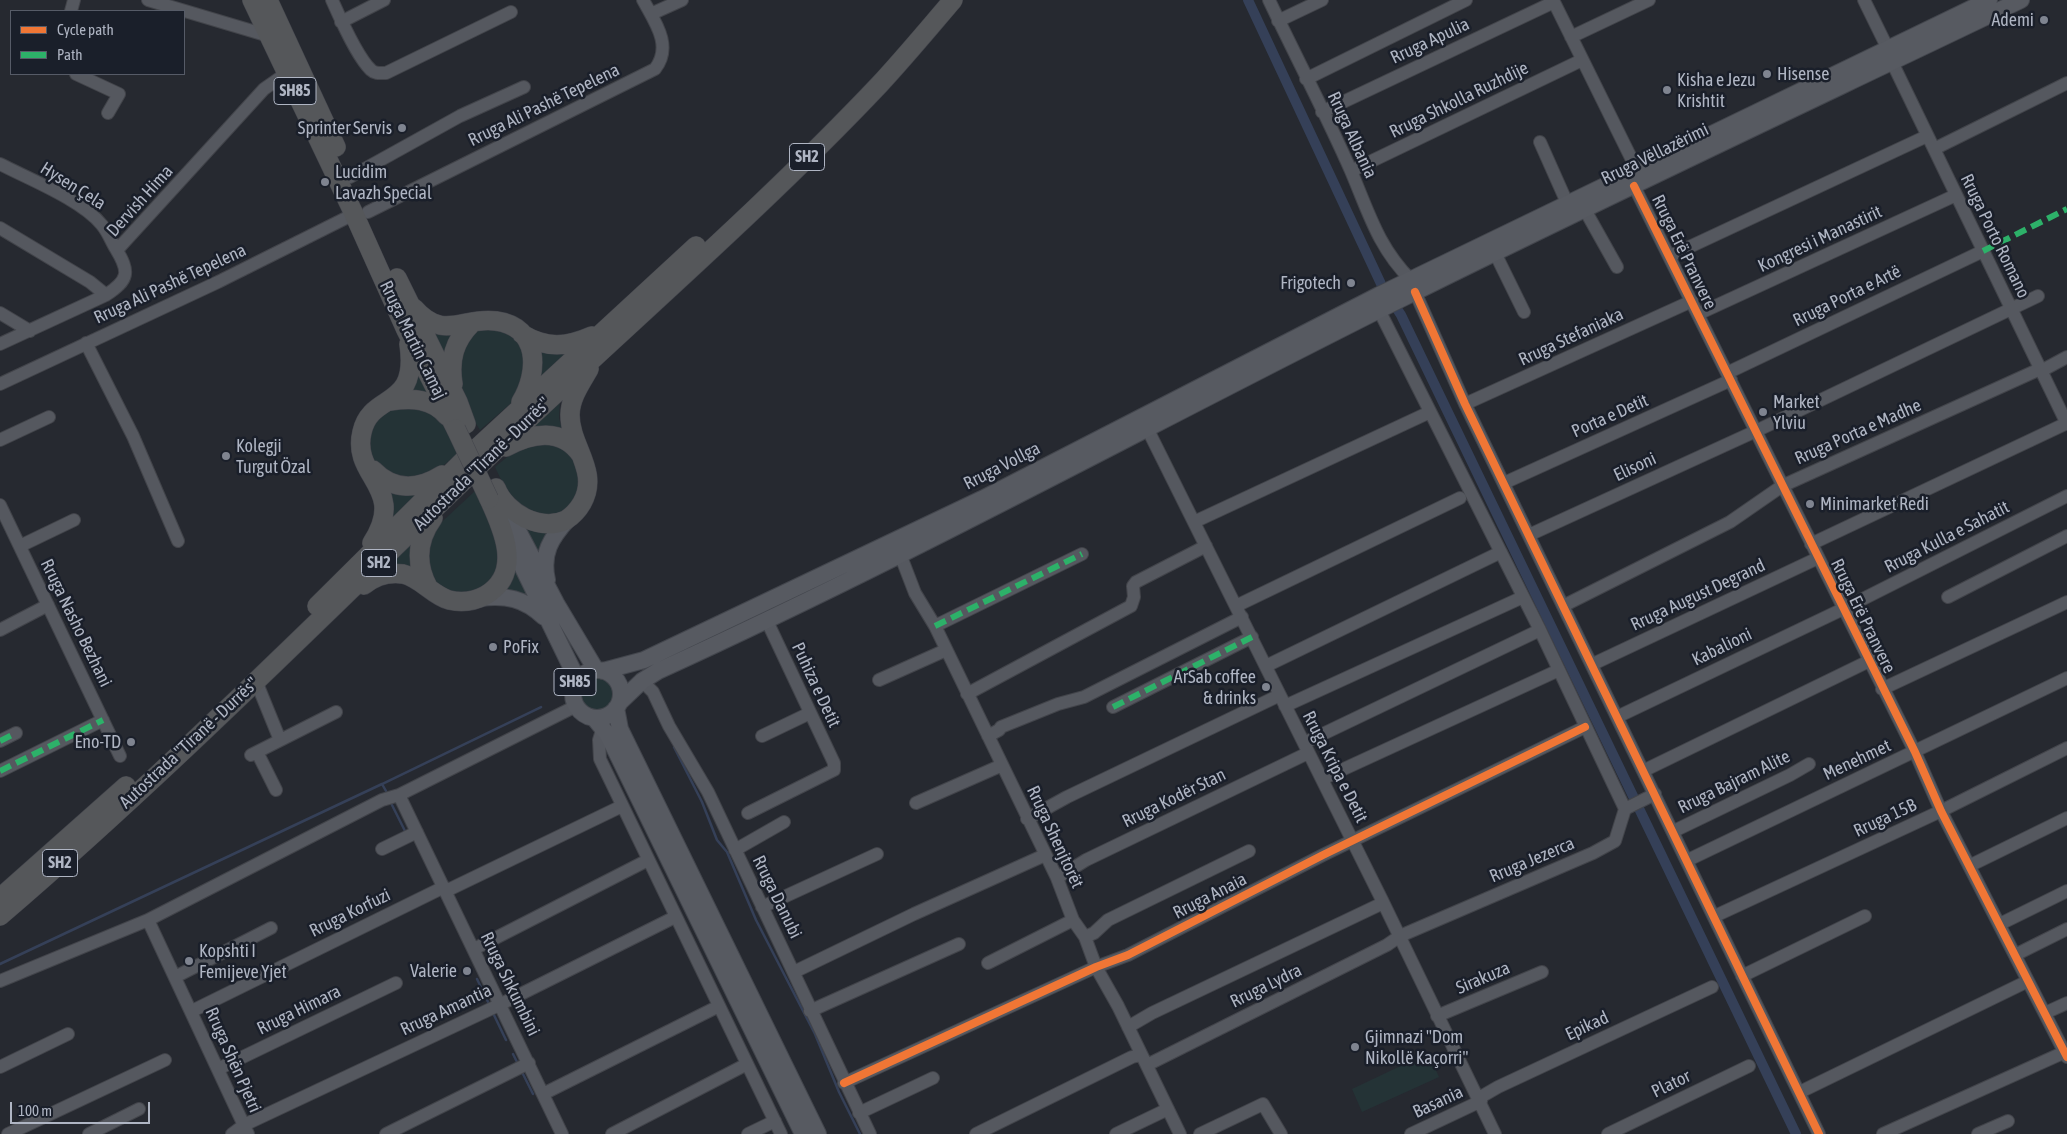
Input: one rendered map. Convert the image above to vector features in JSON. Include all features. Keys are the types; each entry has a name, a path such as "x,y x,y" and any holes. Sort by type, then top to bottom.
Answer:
{"highway":[{"name":"Rruga Martin Camaj","path":"252,0 287,73 401,288 458,402 458,424"},
{"name":"Rruga Martin Camaj","path":"268,0 350,177 361,213 406,330 495,494 499,519"},
{"name":"Autostrada \"Tiranë - Durrës\"","path":"0,898 190,727 306,617 353,568 464,460 729,216 820,128 938,0"},
{"name":"Autostrada \"Tiranë - Durrës\"","path":"0,916 256,681 483,462 596,355 663,295 833,132 954,0"},
{"path":"401,288 417,311 434,323 447,326 472,324 489,320 502,322 516,328 522,334 533,354 534,372 527,392 512,416"},
{"path":"458,402 452,376 452,358 459,339 472,324"},
{"path":"353,568 374,538 384,513 383,495 365,462 361,447 363,428 374,411 390,401 406,385 411,356 406,330"},
{"path":"522,334 543,344 561,346 575,343 602,331"},
{"path":"495,494 516,512 532,521 551,524 568,519 580,507 586,493 588,478 572,426 571,406 596,355"},
{"path":"390,401 422,400 440,408 458,424"},
{"path":"483,462 519,440 545,434 556,436 570,443 577,448 584,460"},
{"path":"365,462 384,480 406,487 427,483 464,460"},
{"path":"428,587 419,560 421,541 430,523 452,492"},
{"path":"305,634 366,584 379,576 392,574 406,575 443,598 453,601 467,601 480,598 496,586 506,569 507,548 499,519"}],"main road":[{"name":"Rruga Vëllazërimi","path":"1410,287 1495,253 1584,210 1636,179 1890,55 1989,0"},
{"name":"Rruga Vëllazërimi","path":"1890,55 2021,0"},
{"name":"Rruga Vëllazërimi","path":"1410,287 1568,204 1636,179"},
{"name":"Rruga Vollga","path":"600,670 635,664 661,652 1145,423 1380,305 1410,287"},
{"name":"Rruga Vollga","path":"618,705 642,680 658,671 767,622 900,554 988,512 1145,423"},
{"name":"Rruga Martin Camaj","path":"495,494 556,603 600,670"},
{"name":"Rruga Martin Camaj","path":"499,519 577,679"},
{"path":"556,603 546,573 546,553 552,539 568,519"},
{"path":"480,598 503,596 516,598 532,606 550,624"},
{"name":"SH85","path":"600,670 618,681 621,691 618,705 598,722 584,714 576,706 572,693 577,679 586,672 600,670"},
{"path":"618,705 620,729 818,1134"},
{"path":"598,722 803,1134"}],"street":[{"path":"148,0 182,10"},
{"path":"332,0 341,22 371,70 377,74 386,73 446,46 511,12"},
{"path":"341,22 384,0"},
{"name":"Rruga Ali Pashë Tepelena","path":"0,384 218,282 655,69 662,60 664,48 644,0"},
{"path":"650,14 682,0"},
{"name":"Rruga Albania","path":"1269,0 1351,171 1376,233 1410,287 1819,1134"},
{"path":"1278,20 1322,0"},
{"path":"1306,79 1466,0"},
{"path":"1571,37 1649,0"},
{"name":"Rruga Porto Romano","path":"1864,0 1927,136 2067,424"},
{"name":"Rruga Erë Pranvere","path":"1553,1 1582,60 1698,314 1882,689 1915,752 1941,811 2066,1055"},
{"name":"Rruga Apulia","path":"1322,112 1553,1"},
{"path":"185,11 269,36"},
{"name":"Rruga Shkolla Ruzhdije","path":"1351,171 1582,60"},
{"name":"Dervish Hima","path":"0,344 106,295 121,285 126,275 122,258 117,250 264,89 287,73"},
{"path":"78,75 119,94 108,113"},
{"path":"1934,149 2067,83"},
{"path":"350,177 460,116 524,87"},
{"path":"1670,256 1927,136"},
{"path":"1540,142 1568,204"},
{"name":"Hysen Çela","path":"0,164 90,213 102,225 117,250"},
{"name":"Kongresi i Manastirit","path":"1698,314 1956,195"},
{"path":"1584,210 1617,267"},
{"path":"0,228 90,282 106,295"},
{"name":"Rruga Porta e Artë","path":"1729,377 1983,251"},
{"path":"1495,253 1524,312"},
{"path":"1756,431 2038,296"},
{"name":"Rruga Stefaniaka","path":"1465,404 1692,301"},
{"path":"1380,305 1430,412 1627,807 1655,794"},
{"path":"0,313 30,331"},
{"path":"86,343 132,436 178,541"},
{"name":"Rruga Porta e Madhe","path":"1563,606 1713,532 1782,486 2067,357"},
{"name":"Porta e Detit","path":"1504,483 1729,377"},
{"path":"1194,522 1430,412"},
{"path":"0,440 49,417"},
{"name":"Rruga Kripa e Detit","path":"1145,423 1400,936 1495,1134"},
{"path":"1811,544 2067,424"},
{"name":"Elisoni","path":"1529,534 1756,431"},
{"name":"Rruga Kulla e Sahatit","path":"1843,609 2067,496"},
{"path":"988,736 999,730 1001,726 1058,704 1084,697 1239,611 1460,498"},
{"name":"Rruga Nasho Bezhani","path":"0,505 120,756"},
{"path":"20,546 74,520"},
{"path":"1948,597 2067,536"},
{"path":"967,694 1131,606 1134,597 1133,586 1136,582 1206,546"},
{"path":"1266,666 1501,552"},
{"name":"Rruga Shenjtorët","path":"900,554 914,593 935,626 1057,878 1073,920 1085,937 1096,967 1128,1026 1180,1134"},
{"path":"935,626 1082,554"},
{"name":"Rruga August Degrand","path":"1593,664 1818,558"},
{"path":"1027,819 1085,789 1282,700 1523,597"},
{"path":"1882,689 2067,602"},
{"path":"0,630 48,605"},
{"name":"Kabalioni","path":"1617,717 1843,609"},
{"name":"Puhiza e Detit","path":"748,813 834,770 834,763 767,622"},
{"name":"Rruga Kodër Stan","path":"1057,878 1086,860 1540,630"},
{"path":"1113,707 1252,637"},
{"path":"879,680 946,650"},
{"path":"1643,771 1869,661"},
{"path":"1322,779 1559,670"},
{"name":"Menehmet","path":"1688,860 2067,678"},
{"name":"Rruga Danubi","path":"642,680 653,692 669,726 708,792 794,972 844,1083 870,1134"},
{"path":"256,681 280,740"},
{"path":"0,981 148,920 382,800 400,795 576,706"},
{"path":"276,790 254,754 336,712"},
{"path":"762,736 810,713"},
{"path":"0,771 103,720"},
{"path":"598,722 598,753 675,917 781,1134"},
{"name":"Rruga Anaia","path":"844,1083 1096,967 1128,955 1352,841 1585,726"},
{"path":"0,741 16,733"},
{"name":"Rruga 15B","path":"1715,916 1941,811 2067,748"},
{"name":"Rruga Bajram Alite","path":"1674,831 1809,764"},
{"path":"916,802 1000,766 1003,768"},
{"name":"Rruga Shkumbini","path":"400,795 562,1134"},
{"name":"Rruga Korfuzi","path":"192,1011 622,806"},
{"name":"Rruga Jezerca","path":"1400,936 1593,853 1615,841 1627,807"},
{"path":"1969,866 2067,818"},
{"path":"735,850 784,822"},
{"path":"382,849 417,832"},
{"path":"1085,937 1094,933 1108,920 1249,851"},
{"path":"762,907 877,854"},
{"path":"794,972 914,914 1045,855"},
{"path":"474,949 648,860"},
{"path":"2000,924 2067,891"},
{"path":"1128,1026 1383,903"},
{"path":"1742,976 1865,916"},
{"name":"Rruga Amantia","path":"232,1134 246,1130 675,917"},
{"name":"Rruga Shën Pjetri","path":"148,920 246,1130"},
{"path":"988,963 1073,920"},
{"path":"175,977 271,928"},
{"path":"2015,955 2067,928"},
{"name":"Rruga Lydra","path":"976,1134 1132,1057 1144,1060 1387,945 1400,936"},
{"path":"810,1011 959,944"},
{"name":"Sirakuza","path":"1437,1016 1542,972"},
{"path":"1800,1092 2028,981"},
{"name":"Rruga Himara","path":"218,1069 396,983"},
{"name":"Epikad","path":"1480,1100 1498,1087 1712,987"},
{"path":"2045,1013 2067,1003"},
{"path":"542,1094 719,1006"},
{"path":"0,1067 68,1034"},
{"path":"1883,1134 2066,1055"},
{"path":"8,1134 165,1060"},
{"path":"386,1134 529,1063"},
{"path":"612,1134 747,1064"},
{"name":"Plator","path":"1608,1134 1749,1066"},
{"path":"859,1112 933,1078"},
{"name":"Basania","path":"1411,1134 1480,1100"},
{"path":"1200,1134 1263,1104 1280,1134"},
{"path":"89,1134 139,1109"},
{"path":"1116,1134 1168,1109"},
{"path":"748,1134 775,1121"},
{"path":"1978,1134 2008,1121"}],"shaded area":[{"path":"481,329 498,331 509,335 518,343 528,357 517,398 480,430 456,392 449,370 475,331"},
{"path":"430,330 455,332 443,355"},
{"path":"535,348 567,352 536,388"},
{"path":"416,368 435,401 410,393"},
{"path":"560,399 559,418 563,434 523,432"},
{"path":"408,402 440,417 459,453 430,476 408,482 376,465 370,451 371,430 382,412"},
{"path":"565,443 585,481 566,512 536,517 508,494 495,467 523,444"},
{"path":"387,487 419,491 388,528"},
{"path":"475,491 499,538 503,560 484,591 447,594 426,573 431,532"},
{"path":"524,526 552,530 543,539 538,553"},
{"path":"419,534 416,569 378,573"},
{"path":"512,560 528,595 513,590 501,590"},
{"path":"596,677 608,682 613,694 608,706 596,711 584,706 579,694 584,682"},
{"path":"1428,1053 1439,1077 1362,1112 1352,1089"}],"waterway":[{"path":"1248,0 1382,286 1401,315 1796,1134"},
{"path":"382,784 541,707"},
{"path":"674,747 702,802 717,840 727,852 756,920 815,1034 839,1092 860,1134"},
{"path":"0,964 382,784 386,791"},
{"path":"391,803 405,831"},
{"path":"477,979 489,1004"},
{"path":"493,1013 506,1040"},
{"path":"513,1054 518,1064"},
{"path":"523,1074 533,1094"}],"marked path":[{"path":"1983,251 2067,209"},
{"path":"935,626 1082,554"},
{"path":"1113,707 1252,637"},
{"path":"0,771 103,720"},
{"path":"0,741 16,733"}],"cycle path":[{"path":"1634,186 1915,752 1941,811 2067,1057"},
{"path":"1415,292 1465,404 1819,1134"},
{"path":"844,1083 1096,967 1128,955 1323,855 1585,727"}],"place":[{"name":"Ademi","path":"2044,20"},
{"name":"Hisense","path":"1767,74"},
{"name":"Kisha e Jezu Krishtit","path":"1667,90"},
{"name":"Sprinter Servis","path":"402,128"},
{"name":"Lucidim Lavazh Special","path":"325,182"},
{"name":"Frigotech","path":"1351,283"},
{"name":"Market Ylviu","path":"1763,412"},
{"name":"Kolegji Turgut Özal","path":"226,456"},
{"name":"Minimarket Redi","path":"1810,504"},
{"name":"PoFix","path":"493,647"},
{"name":"ArSab coffee & drinks","path":"1266,687"},
{"name":"Eno-TD","path":"131,742"},
{"name":"Kopshti I Femijeve Yjet","path":"189,961"},
{"name":"Valerie","path":"467,971"},
{"name":"Gjimnazi \"Dom Nikollë Kaçorri\"","path":"1355,1047"}]}
